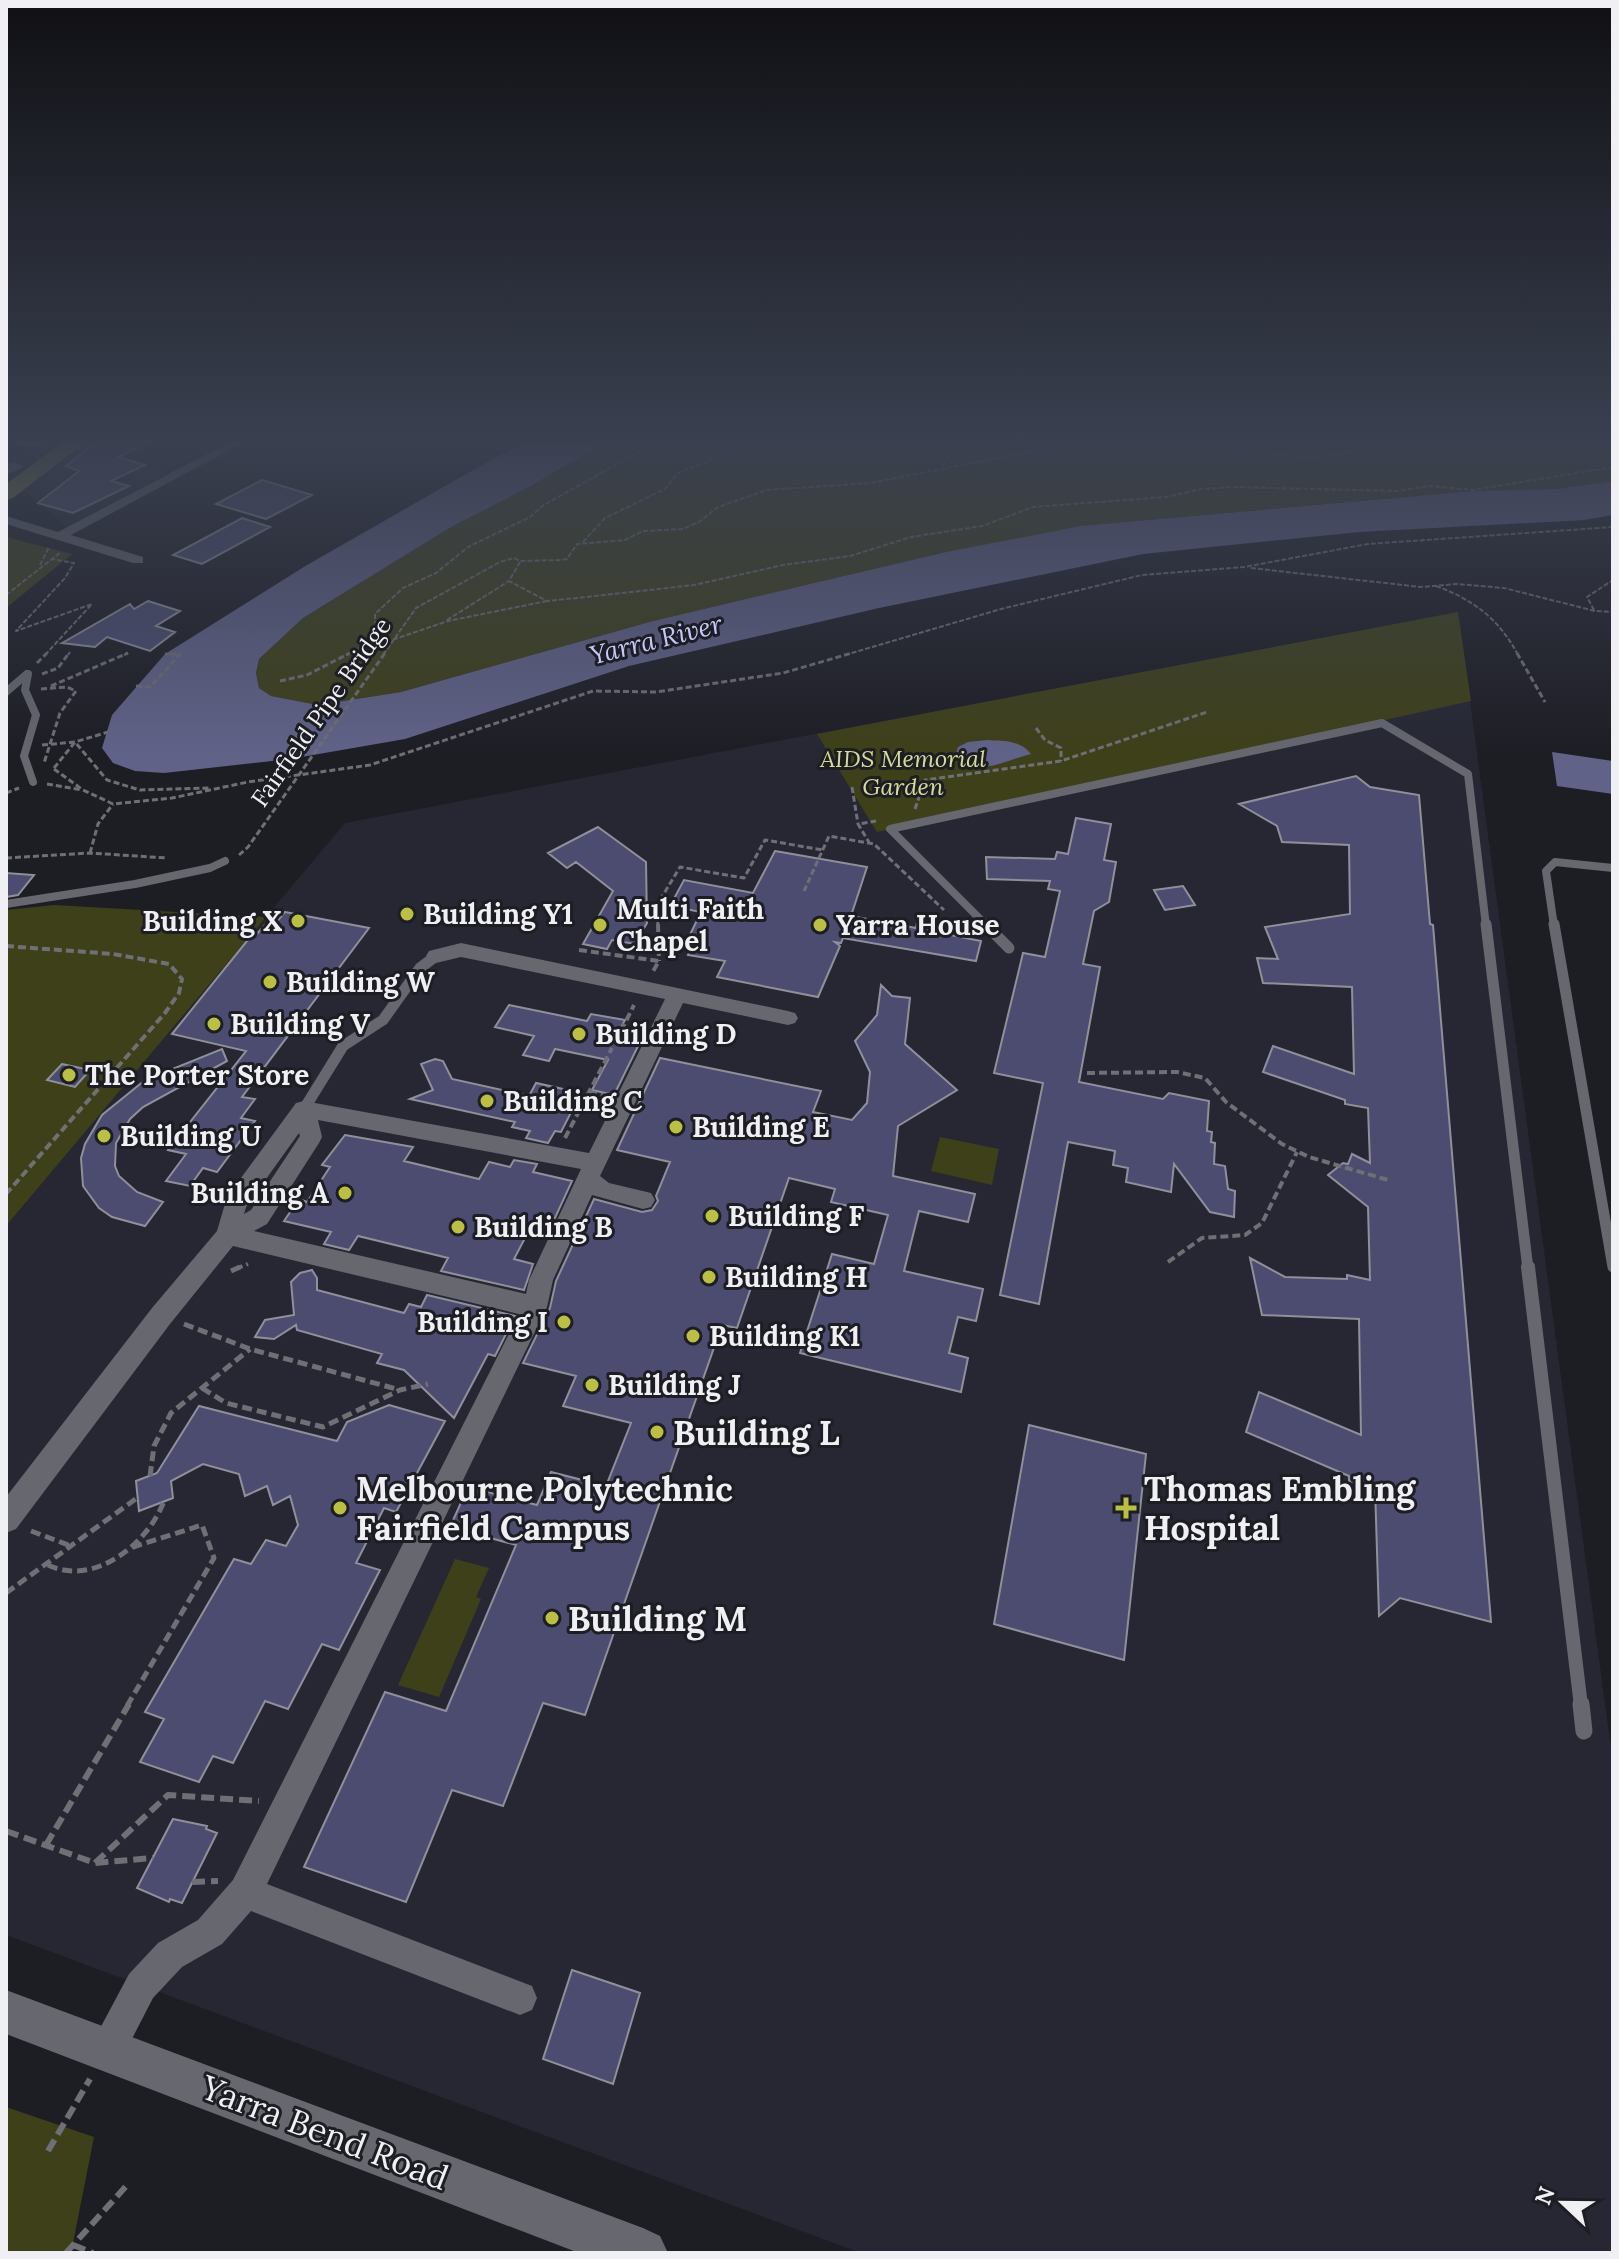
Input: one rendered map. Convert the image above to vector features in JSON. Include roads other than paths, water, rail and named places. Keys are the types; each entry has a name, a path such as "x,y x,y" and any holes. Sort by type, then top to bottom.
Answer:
{"street":[{"path":"97,546 138,560"},
{"path":"436,956 461,950 788,1018"},
{"path":"107,2049 141,1986 170,1955 210,1932 245,1892 535,1307 541,1280 677,995"},
{"path":"15,1524 161,1316 228,1235 259,1217 311,1137 304,1109 556,1156 592,1171 602,1191 643,1200"},
{"path":"228,1235 535,1307"},
{"path":"245,1892 520,1998"},
{"name":"Yarra Bend Road","path":"6,2012 643,2253"}],"lane":[{"path":"6,692 28,674 25,690 36,715 24,756 33,782"},
{"path":"1009,948 890,829 1382,723 1468,774 1584,1731"},
{"path":"6,904 172,877 225,861"},
{"path":"1613,868 1564,861 1549,867 1546,878 1613,1267"},
{"path":"304,1109 343,1046 383,1020 420,968 436,956"}],"water":[{"name":"Yarra River","path":"340,546 419,546 303,618 259,659 256,673 259,688 271,696 318,705 401,692 653,621 975,546 1217,546 1143,554 879,608 629,666 405,739 290,759 164,773 135,771 113,763 102,748 112,715 165,654"},
{"path":"987,740 1017,744 1031,754 981,767 971,767 955,756 958,747 968,742"},
{"path":"1552,752 1613,761 1613,794 1557,786"}],"place":[{"name":"Building Y1","path":"407,914"},
{"name":"Building X","path":"298,921"},
{"name":"Multi Faith Chapel","path":"600,925"},
{"name":"Yarra House","path":"820,925"},
{"name":"Building W","path":"270,982"},
{"name":"Building V","path":"214,1024"},
{"name":"Building D","path":"579,1034"},
{"name":"The Porter Store","path":"69,1075"},
{"name":"Building C","path":"487,1101"},
{"name":"Building E","path":"676,1127"},
{"name":"Building U","path":"104,1136"},
{"name":"Building A","path":"345,1193"},
{"name":"Building F","path":"712,1216"},
{"name":"Building B","path":"458,1227"},
{"name":"Building H","path":"709,1277"},
{"name":"Building I","path":"564,1322"},
{"name":"Building K1","path":"693,1336"},
{"name":"Building J","path":"592,1385"},
{"name":"Building L","path":"657,1432"},
{"name":"Melbourne Polytechnic Fairfield Campus","path":"340,1508"},
{"name":"Thomas Embling Hospital","path":"1126,1508"},
{"name":"Building M","path":"552,1618"}],"park label":[{"name":"AIDS Memorial Garden","path":"903,772"}]}
